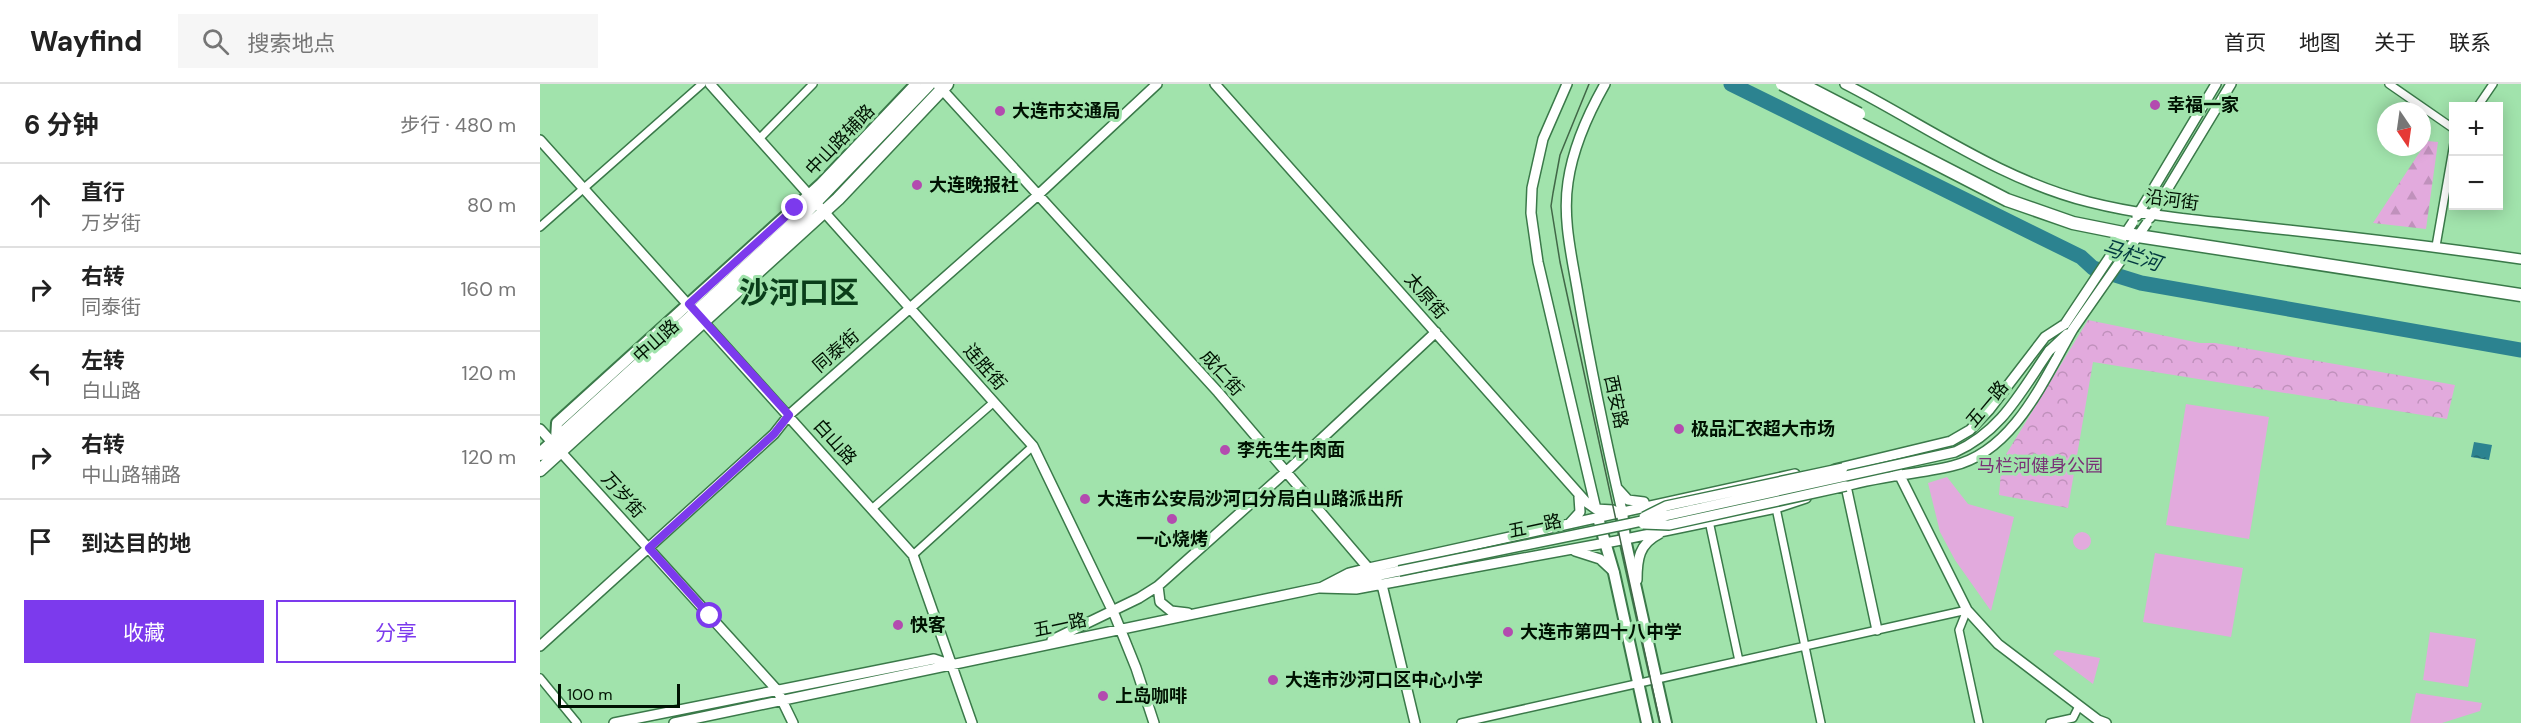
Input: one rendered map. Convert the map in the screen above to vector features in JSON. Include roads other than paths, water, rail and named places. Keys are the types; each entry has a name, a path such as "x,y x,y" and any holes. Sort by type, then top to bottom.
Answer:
{"highway":[{"name":"中山路","path":"818,202 929,84"},
{"path":"1782,84 2007,200 2073,223 2138,236 2521,295"},
{"path":"1801,84 2010,194 2075,216 2140,230 2521,288"},
{"name":"中山路","path":"540,454 556,445 942,86"},
{"name":"中山路","path":"540,470 556,445"}],"main road":[{"name":"中山路辅路","path":"556,445 557,423 697,312 818,202 916,84"},
{"name":"西安路","path":"1622,511 1636,593 1666,723"},
{"path":"1597,513 1614,573 1647,723"}],"street":[{"path":"540,227 702,84"},
{"name":"连胜街","path":"710,84 818,202 1033,446 1113,611 1137,668 1154,723"},
{"path":"760,138 813,84"},
{"name":"同泰街","path":"540,646 774,434 789,415 1038,195 1157,84"},
{"name":"太原街","path":"1215,84 1579,494 1625,539"},
{"path":"1567,84 1543,139 1532,188 1531,213 1538,262 1597,513"},
{"name":"沿河街","path":"1845,84 1944,140 2011,173 2088,202 2139,212 2149,219 2436,246 2521,259"},
{"path":"1628,524 1670,525 1898,474 1966,462 1996,445 2015,425 2069,326 2216,84"},
{"path":"1628,524 1666,506 1892,457 1951,441 1970,429 1989,410 2045,337 2069,326 2149,219 2231,84"},
{"path":"2389,84 2449,126"},
{"path":"2481,102 2493,84"},
{"name":"成仁街","path":"942,86 1287,471 1374,576 1383,589 1415,723"},
{"name":"西安路","path":"1604,87 1579,139 1568,183 1567,202 1569,239 1585,331 1622,511"},
{"name":"白山路","path":"540,140 913,555 972,723"},
{"path":"2436,246 2452,156"},
{"name":"五一路","path":"674,723 937,670 1034,647 1628,524 1955,452 1978,442 2002,419 2069,326"},
{"path":"1034,647 1113,611 1158,586 1287,471 1436,332"},
{"path":"873,508 994,402"},
{"name":"万岁街","path":"540,429 777,690 793,723"},
{"path":"913,555 1033,446"},
{"path":"1892,457 1898,474 1967,610 1998,644 2079,706 2106,723"},
{"path":"1374,576 1565,525 1597,513 1622,511 1769,478 1843,468"},
{"path":"1374,576 1605,543 1776,508 1846,486"},
{"path":"1846,486 1877,630"},
{"path":"1617,487 1628,500 1667,501"},
{"path":"1565,525 1574,521 1580,512 1579,494"},
{"path":"1776,508 1821,723"},
{"path":"1709,521 1739,661"},
{"path":"1636,593 1639,552 1650,538 1666,530"},
{"path":"1557,551 1573,550 1593,556 1614,573"},
{"path":"1158,586 1160,602 1171,611 1196,614"},
{"path":"1461,723 1967,610"},
{"path":"1967,610 1959,630 1979,723"},
{"name":"五一路","path":"614,723 934,658 952,665"},
{"path":"540,678 577,723"},
{"path":"2049,723 2073,718 2079,706"}],"water":[{"path":"2474,442 2492,445 2489,460 2471,457"}],"waterway":[{"name":"马栏河","path":"1731,84 2081,257 2093,268 2141,283 2521,350"}],"tram line":[{"path":"1589,84 1560,155 1551,206 1560,262 1660,723"}],"place":[{"name":"幸福一家","path":"2155,105"},
{"name":"大连市交通局","path":"1000,111"},
{"name":"大连晚报社","path":"917,185"},
{"name":"极品汇农超大市场","path":"1679,429"},
{"name":"李先生牛肉面","path":"1225,450"},
{"name":"大连市公安局沙河口分局白山路派出所","path":"1085,499"},
{"name":"一心烧烤","path":"1172,519"},
{"name":"快客","path":"898,625"},
{"name":"大连市第四十八中学","path":"1508,632"},
{"name":"大连市沙河口区中心小学","path":"1273,680"},
{"name":"上岛咖啡","path":"1103,696"}],"district":[{"name":"沙河口区","path":"799,293"}],"park label":[{"name":"马栏河健身公园","path":"2040,466"}]}
